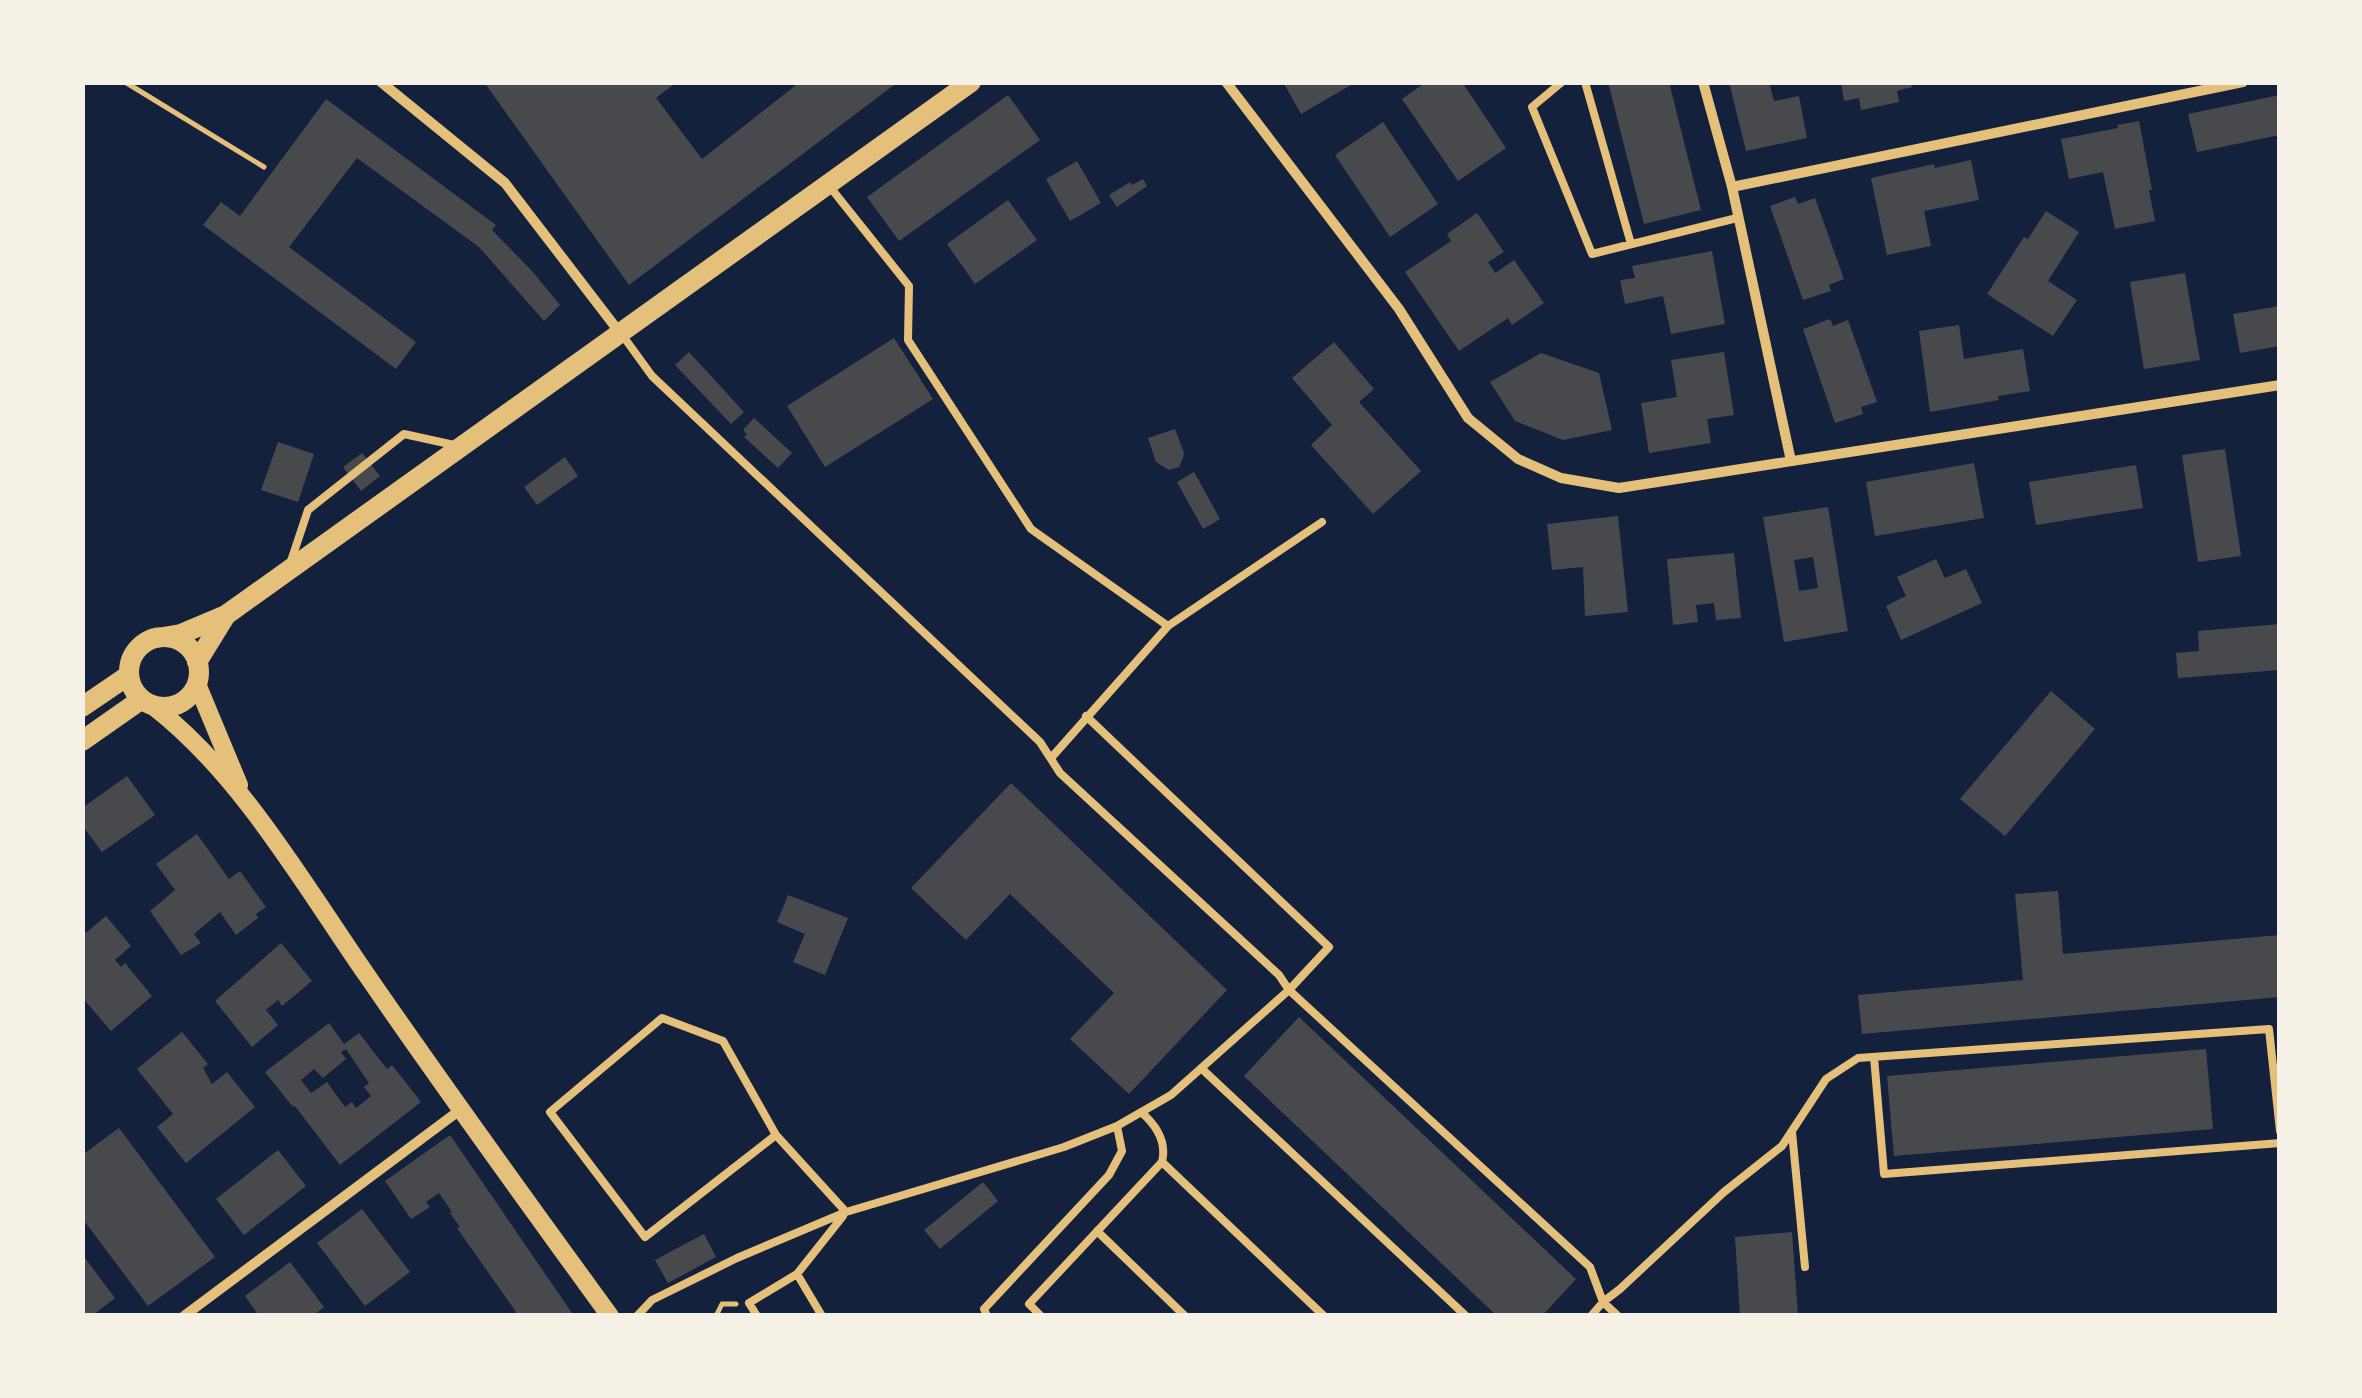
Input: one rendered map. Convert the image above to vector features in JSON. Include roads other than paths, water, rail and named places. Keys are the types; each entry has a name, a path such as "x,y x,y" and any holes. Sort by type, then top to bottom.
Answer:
{"main road":[{"path":"157,638 177,640 193,652 197,662 199,673 192,694 174,706 147,702 130,684 133,655 148,642 157,638 181,634 226,615 971,84"},
{"path":"197,662 226,615"},
{"path":"82,707 129,675"},
{"path":"82,741 147,702"}],"street":[{"path":"380,82 505,183 620,333"},
{"path":"1223,82 1399,309 1468,418 1518,459 1561,478 1619,488 2280,385"},
{"path":"1703,82 1732,187 1790,461"},
{"path":"1732,187 2243,82"},
{"path":"197,684 245,799"},
{"path":"147,702 177,724 245,799 460,1110 610,1316"},
{"path":"184,1316 460,1110"}],"lane":[{"path":"1562,82 1532,107 1592,254 1737,218"},
{"path":"1585,82 1631,244"},
{"path":"828,186 909,286 908,340 1031,529 1168,626"},
{"path":"620,333 652,376 1040,742 1060,773 1590,1266 1603,1302 1618,1316"},
{"path":"287,572 308,510 404,434 464,447"},
{"path":"1051,758 1168,626 1322,522"},
{"path":"637,1316 652,1300 737,1258 846,1212 1064,1147 1117,1126 1172,1095 1289,990 1329,947 1086,716"},
{"path":"776,1136 645,1237 550,1112 662,1018 723,1041 776,1136 846,1212"},
{"path":"1592,1316 1724,1192 1782,1146 1826,1079 1858,1058 2269,1029 2280,1130"},
{"path":"1874,1056 1884,1174 2280,1142"},
{"path":"1201,1068 1466,1316"},
{"path":"1041,1316 1029,1304 1165,1157 1157,1126 1141,1112"},
{"path":"988,1316 984,1309 1109,1175 1122,1151 1117,1126"},
{"path":"1792,1130 1805,1267"},
{"path":"1162,1162 1324,1316"},
{"path":"757,1316 750,1303 797,1274 846,1212"},
{"path":"1097,1232 1185,1316"},
{"path":"797,1274 822,1316"}]}
